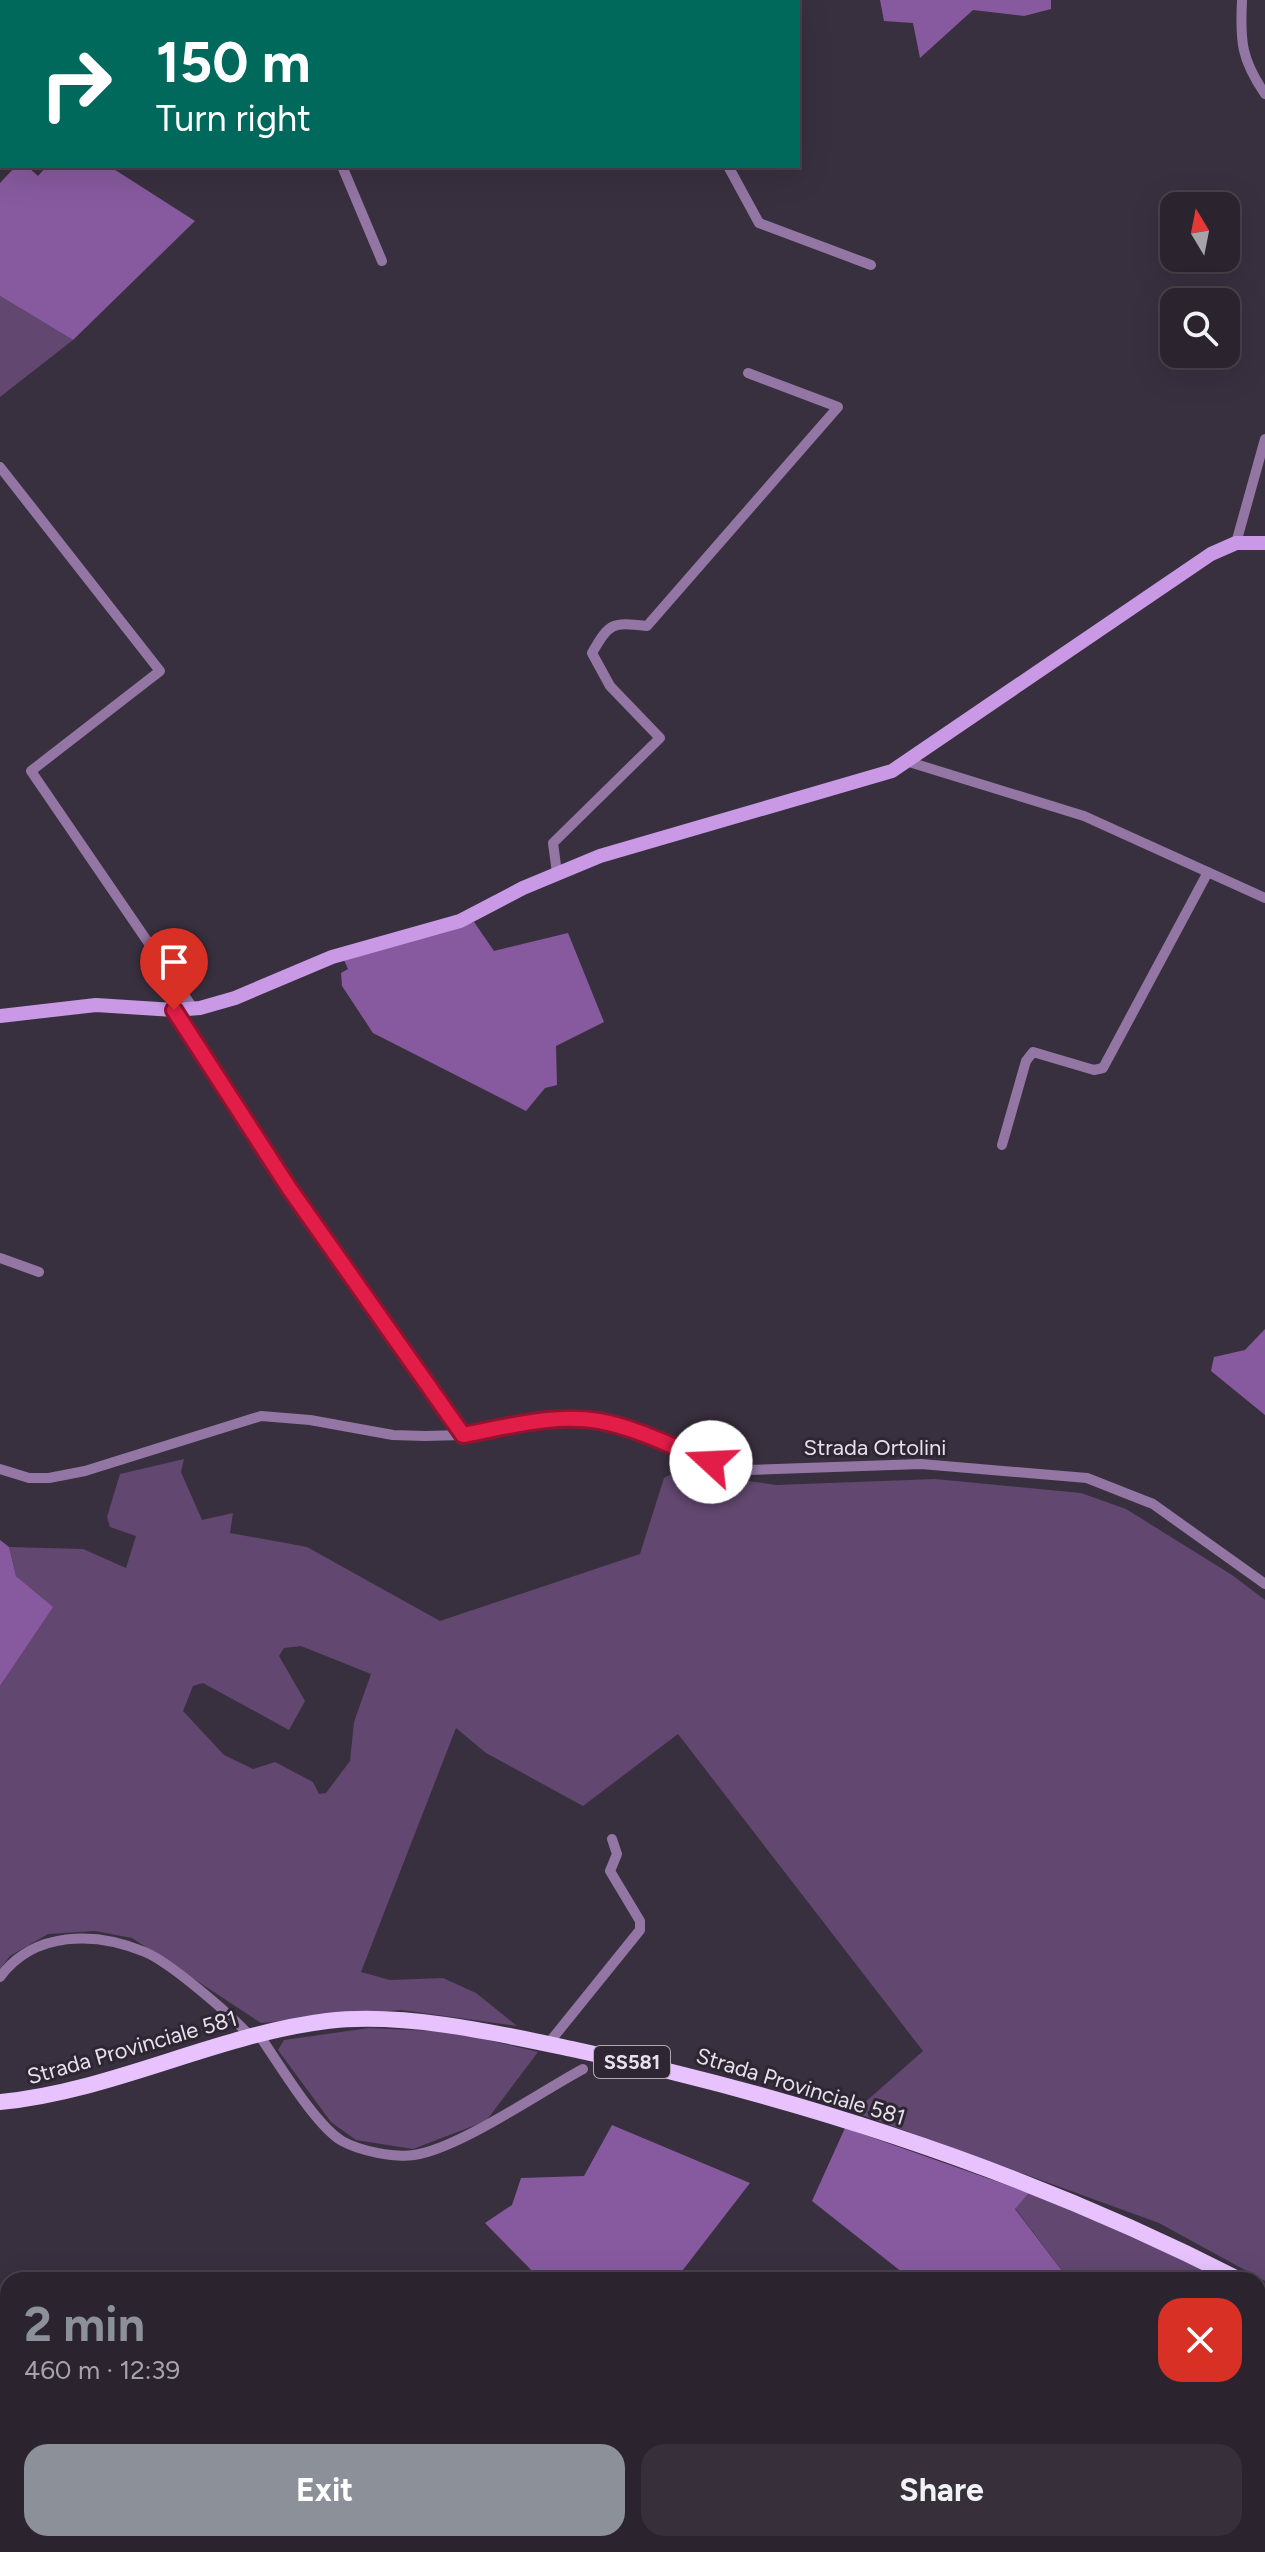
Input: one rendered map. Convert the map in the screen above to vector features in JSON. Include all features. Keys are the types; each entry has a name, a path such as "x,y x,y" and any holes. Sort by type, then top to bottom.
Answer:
{"main road":[{"path":"0,1016 96,1005 174,1010 235,998 332,957 460,921 557,873 670,832 851,784 909,762 978,710 1211,554 1236,543 1265,543"},
{"name":"Strada Provinciale 581","path":"0,2102 49,2097 255,2035 329,2021 402,2022 477,2029 687,2074 938,2151 1123,2225 1223,2272"}],"street":[{"path":"1242,0 1240,37 1244,59 1265,94"},
{"path":"343,168 382,261"},
{"path":"729,168 759,223 871,265"},
{"path":"557,873 553,843 660,738 610,686 592,653 605,630 617,623 647,626 838,407 748,373"},
{"path":"1236,543 1265,439"},
{"path":"0,467 160,671 31,771 193,1008"},
{"path":"909,762 1084,816 1265,898"},
{"path":"1002,1145 1026,1061 1033,1052 1094,1070 1103,1068 1208,872"},
{"path":"174,1010 289,1188 463,1435"},
{"path":"0,1258 39,1272"},
{"name":"Strada Ortolini","path":"0,1469 29,1478 85,1471 261,1416 310,1420 393,1435 463,1435 546,1420 587,1419 621,1426 711,1462 746,1470 921,1464 1087,1478 1121,1488 1153,1504 1265,1584"},
{"path":"548,2044 640,1930 640,1921 610,1871 617,1854 612,1839"},
{"path":"0,1977 10,1964 32,1948 54,1941 79,1938 117,1943 148,1953 255,2035 324,2124 342,2141 394,2155 414,2155 449,2144 583,2069"}],"shaded area":[{"path":"880,0 1051,0 1051,9 1024,16 973,10 920,58 913,23 884,21"},
{"path":"14,168 29,168 38,176 45,168 112,168 195,221 73,340 0,296 0,183"},
{"path":"0,296 73,340 0,397"},
{"path":"474,922 494,951 568,933 604,1022 556,1046 557,1085 545,1088 526,1111 373,1033 342,986 341,973 348,969 344,960"},
{"path":"1265,1329 1265,1415 1211,1371 1214,1357 1245,1350"},
{"path":"184,1459 181,1472 202,1520 233,1513 230,1533 307,1547 440,1621 640,1554 664,1478 683,1467 702,1474 776,1485 935,1479 1081,1493 1126,1509 1232,1575 1265,1600 1265,2272 1249,2272 1159,2223 854,2112 923,2051 678,1734 583,1806 486,1753 456,1728 361,1972 390,1980 443,1978 476,1993 517,2026 401,2010 261,2023 132,1938 95,1931 48,1934 10,1956 0,1969 0,1686 52,1607 16,1576 9,1547 83,1549 126,1568 136,1536 110,1527 107,1517 120,1474","holes":["301,1646 371,1674 354,1722 350,1761 326,1793 319,1794 313,1782 275,1762 253,1769 224,1755 183,1711 193,1686 203,1683 289,1730 305,1701 279,1656 284,1648"]},
{"path":"0,1540 9,1547 16,1576 53,1607 0,1686"},
{"path":"369,2028 454,2032 538,2052 486,2121 413,2149 356,2140 331,2122 278,2050 284,2040"},
{"path":"612,2125 750,2183 681,2272 533,2272 485,2223 512,2205 521,2178 584,2176"},
{"path":"845,2128 1029,2193 1015,2209 1063,2272 902,2272 812,2201"},
{"path":"1029,2193 1171,2249 1211,2272 1063,2272 1015,2208"}],"route":[{"path":"174,1010 289,1188 463,1435 546,1420 587,1419 621,1426 711,1462"}]}
